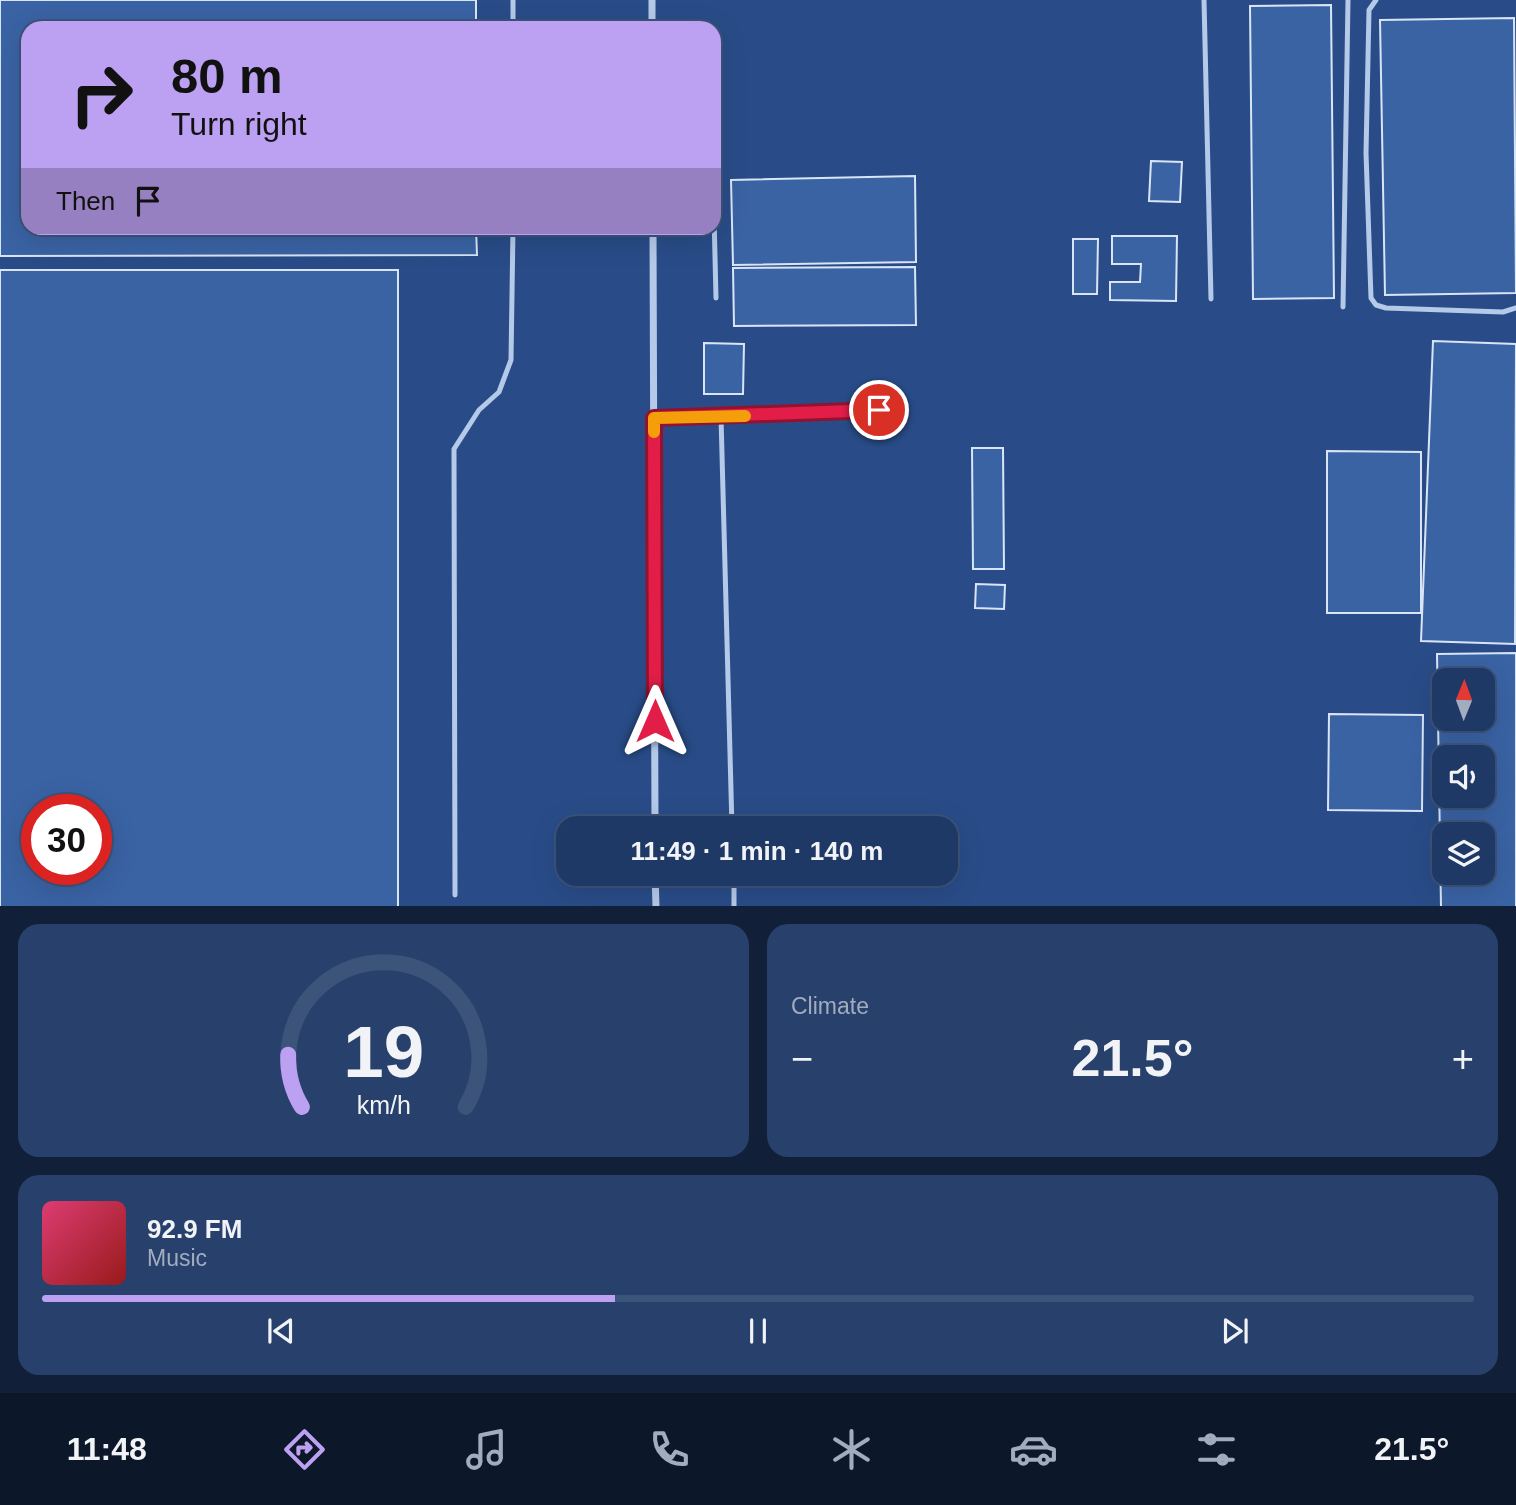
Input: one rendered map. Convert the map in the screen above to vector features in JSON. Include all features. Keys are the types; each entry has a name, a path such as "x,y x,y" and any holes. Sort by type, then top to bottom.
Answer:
{"street":[{"path":"652,0 652,21"},
{"path":"653,235 655,816"},
{"path":"656,886 656,906"}],"lane":[{"path":"513,0 513,21"},
{"path":"1204,0 1211,299"},
{"path":"1343,307 1348,0"},
{"path":"1376,0 1369,10 1366,153 1371,298 1377,305 1386,308 1503,312 1516,308"},
{"path":"455,895 454,449 479,410 499,392 511,360 513,235"},
{"path":"714,235 716,298"},
{"path":"654,418 879,410"},
{"path":"721,417 732,816"},
{"path":"734,886 734,906"}],"building":[{"path":"0,0 476,0 476,21 21,21 21,235 476,235 477,255 0,256"},
{"path":"1331,5 1334,298 1253,299 1250,6"},
{"path":"1514,18 1516,293 1385,295 1380,20"},
{"path":"1151,161 1182,162 1180,202 1149,201"},
{"path":"915,176 916,262 733,265 731,180"},
{"path":"1112,236 1177,236 1176,301 1110,300 1110,282 1140,282 1141,264 1112,264"},
{"path":"1073,239 1098,239 1097,294 1073,294"},
{"path":"915,267 916,325 734,326 733,268"},
{"path":"0,270 398,270 398,906 0,906"},
{"path":"1433,341 1516,344 1515,644 1421,641"},
{"path":"704,343 744,344 743,394 704,394"},
{"path":"972,448 1003,448 1004,569 973,569"},
{"path":"1327,451 1421,452 1421,613 1327,613"},
{"path":"976,584 1005,585 1004,609 975,608"},
{"path":"1516,653 1516,906 1441,906 1441,885 1495,885 1495,822 1440,822 1439,808 1495,808 1495,745 1438,745 1438,732 1495,731 1495,668 1437,668 1437,654"},
{"path":"1329,714 1423,715 1422,811 1328,810"}],"slow traffic":[{"path":"654,432 654,418 745,416"}],"route":[{"path":"655,721 654,418 879,410"}]}
